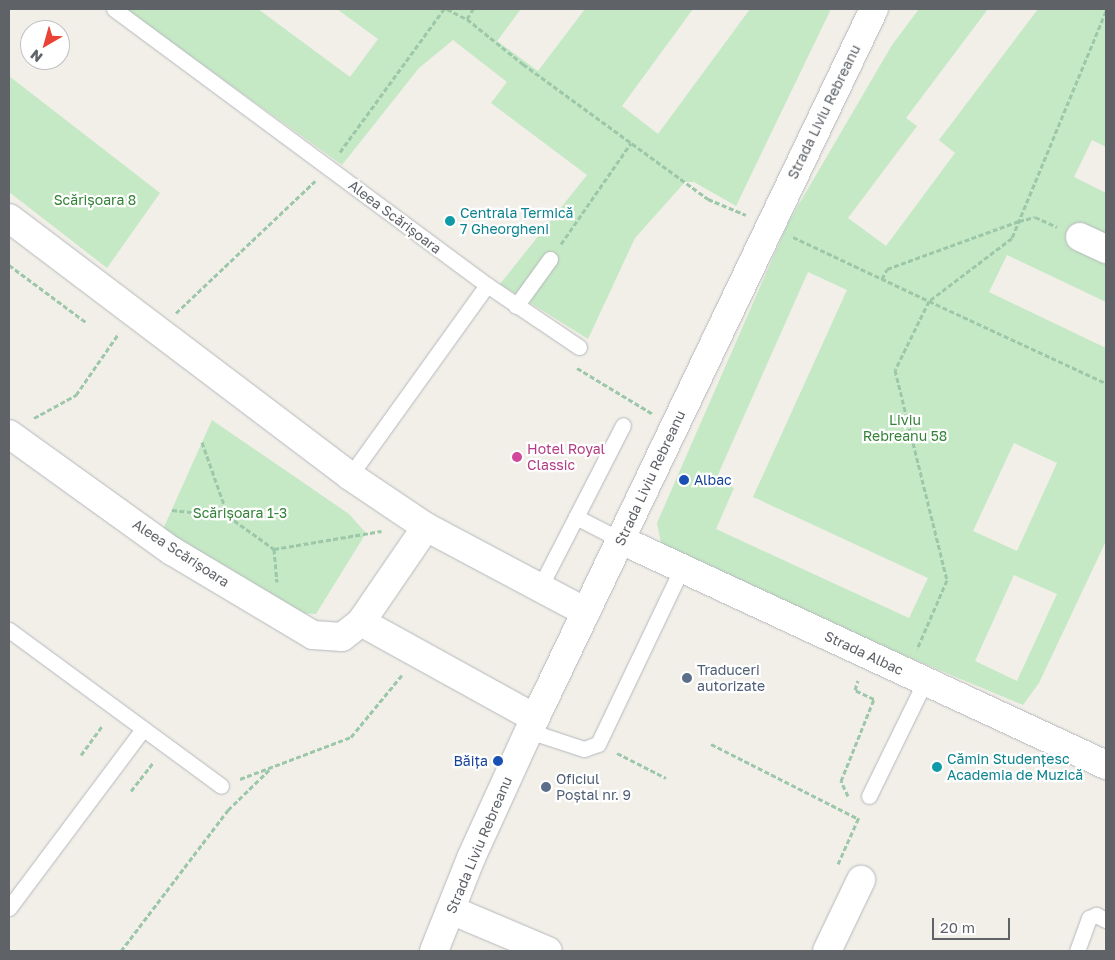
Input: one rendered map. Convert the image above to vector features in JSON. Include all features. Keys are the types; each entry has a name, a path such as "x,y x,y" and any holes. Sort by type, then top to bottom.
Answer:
{"street":[{"name":"Strada Liviu Rebreanu","path":"434,951 450,910 532,725 874,9"},
{"path":"9,218 350,476 426,527 586,612"},
{"path":"1080,236 1106,249"},
{"name":"Aleea Scărișoara","path":"17,428 172,551 313,635 327,638 342,637 361,622 426,527"},
{"name":"Strada Albac","path":"621,540 1106,765"},
{"path":"361,622 419,655 532,725"},
{"path":"827,951 861,880"},
{"path":"450,910 548,951"}],"lane":[{"name":"Aleea Scărișoara","path":"114,9 487,285 579,347"},
{"path":"516,306 550,259"},
{"path":"350,476 487,285"},
{"path":"540,587 623,425"},
{"path":"576,517 621,540"},
{"path":"532,725 584,749 598,744 682,568"},
{"path":"9,630 221,786"},
{"path":"869,796 916,677"},
{"path":"9,908 143,729"},
{"path":"1077,951 1089,918 1096,915 1106,920"}],"path":[{"path":"157,330 329,168 446,9 467,19 708,199 750,217"},
{"path":"467,19 473,9"},
{"path":"916,677 948,580 895,370 928,301 1012,238 1106,11"},
{"path":"550,259 631,143"},
{"path":"882,279 887,269 1019,221 1035,218 1080,236"},
{"path":"785,233 1106,383"},
{"path":"9,265 87,323"},
{"path":"17,428 76,395 134,313"},
{"path":"579,347 570,364 658,417"},
{"path":"202,442 228,516"},
{"path":"172,510 228,516 274,549 386,531"},
{"path":"274,549 282,617"},
{"path":"852,804 841,781 874,699 855,690 867,654"},
{"path":"221,786 350,737 419,655"},
{"path":"81,755 115,708"},
{"path":"598,744 666,778"},
{"path":"711,744 859,819"},
{"path":"131,791 166,746"},
{"path":"121,951 228,810 273,766"},
{"path":"861,880 836,869 869,796"},
{"path":"855,811 859,819"}],"green space":[{"path":"125,9 258,9 350,77 378,39 337,9 521,9 497,41 538,71 585,9 693,9 622,106 658,134 750,9 831,9 736,206 694,182 685,182 635,238 588,339 500,284 587,175 491,103 507,82 453,40 419,68 342,165"},
{"name":"Liviu Rebreanu 58","path":"919,9 988,9 906,118 917,126 848,218 886,246 955,153 939,140 1038,9 1106,9 1106,147 1092,140 1074,177 1106,193 1106,302 1007,255 989,292 1106,348 1106,541 1039,683 1023,705 889,649 661,543 657,523 788,223 892,45","holes":["808,272 847,290 753,497 928,578 909,618 716,529 734,488 716,479","1014,443 1057,463 1017,551 973,531","1014,575 1057,594 1017,681 975,661"]},
{"name":"Scărișoara 8","path":"9,76 160,193 107,268 9,192"},
{"name":"Scărișoara 1-3","path":"212,420 349,514 366,533 316,614 290,613 160,536"}],"place":[{"name":"Centrala Termică 7 Gheorgheni","path":"450,221"},
{"name":"Hotel Royal Classic","path":"517,457"},
{"name":"Albac","path":"684,480"},
{"name":"Traduceri autorizate","path":"687,678"},
{"name":"Băița","path":"498,761"},
{"name":"Cămin Studențesc Academia de Muzică","path":"937,767"},
{"name":"Oficiul Poștal nr. 9","path":"546,787"}]}
